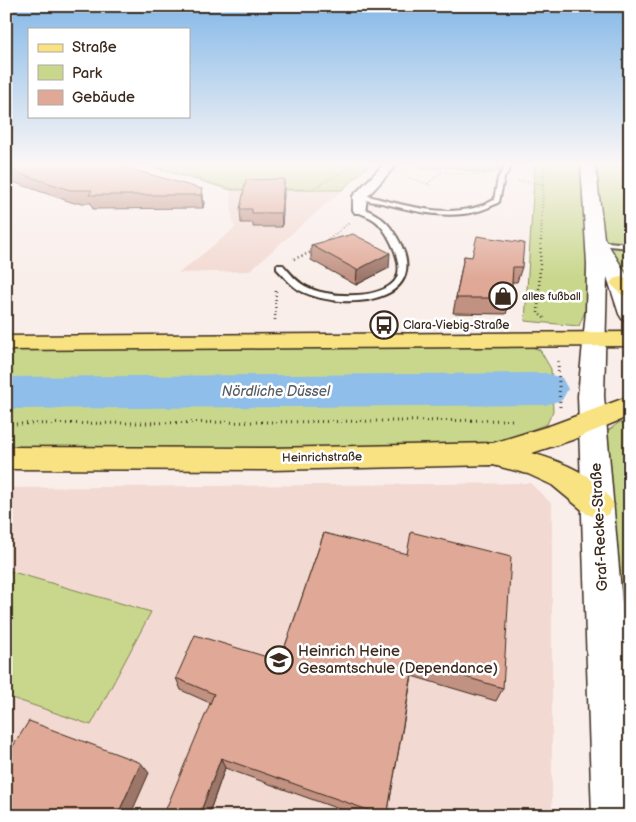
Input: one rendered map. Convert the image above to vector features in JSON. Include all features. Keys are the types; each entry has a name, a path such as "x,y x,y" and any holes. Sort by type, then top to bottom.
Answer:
{"main road":[{"path":"6,343 630,339"},
{"name":"Heinrichstraße","path":"6,458 272,458 493,454 562,433 630,405"},
{"path":"493,454 534,464 564,476 580,487 598,505"}],"street":[{"name":"Graf-Recke-Straße","path":"593,201 598,240 596,339 591,396 616,816"},
{"name":"Graf-Recke-Straße","path":"598,240 626,286 630,314"}],"lane":[{"path":"360,203 440,213 470,214 488,208 497,201"},
{"path":"280,267 294,282 306,290 321,295 356,299 376,295 396,285 401,279 404,266 398,249 385,226 360,203"},
{"path":"598,240 630,246"}],"path":[{"path":"542,201 538,312 555,325 561,415"},
{"path":"6,424 516,420"}],"shaded area":[{"path":"231,201 329,201 249,271 179,273 235,228"},
{"name":"Heinrich Heine Gesamtschule (Dependance)","path":"530,483 552,504 552,816 6,816 6,488"}],"green space":[{"path":"533,201 630,201 630,279 587,275 586,309 579,326 525,321"},
{"path":"521,343 540,350 551,369 553,411 547,424 490,445 6,450 6,346"},
{"path":"620,422 626,425 630,457 630,672 606,432"},
{"path":"6,570 151,612 91,725 6,696"}],"building":[{"path":"242,201 282,201 281,213 252,213 252,209 240,209"},
{"path":"353,234 390,253 357,270 311,245"},
{"path":"477,236 524,243 522,267 513,267 511,298 456,298 464,256 472,257"},
{"path":"411,532 511,557 503,688 414,662 387,816 221,758 199,816 163,816 214,694 176,678 195,635 280,661 324,533 407,554"},
{"path":"29,721 141,763 117,816 6,816 6,757"}],"waterway":[{"name":"Nördliche Düssel","path":"6,393 545,389"}],"place":[{"name":"alles fußball","path":"503,296"},
{"name":"Clara-Viebig-Straße","path":"384,325"},
{"name":"Heinrich Heine Gesamtschule (Dependance)","path":"279,660"}]}
